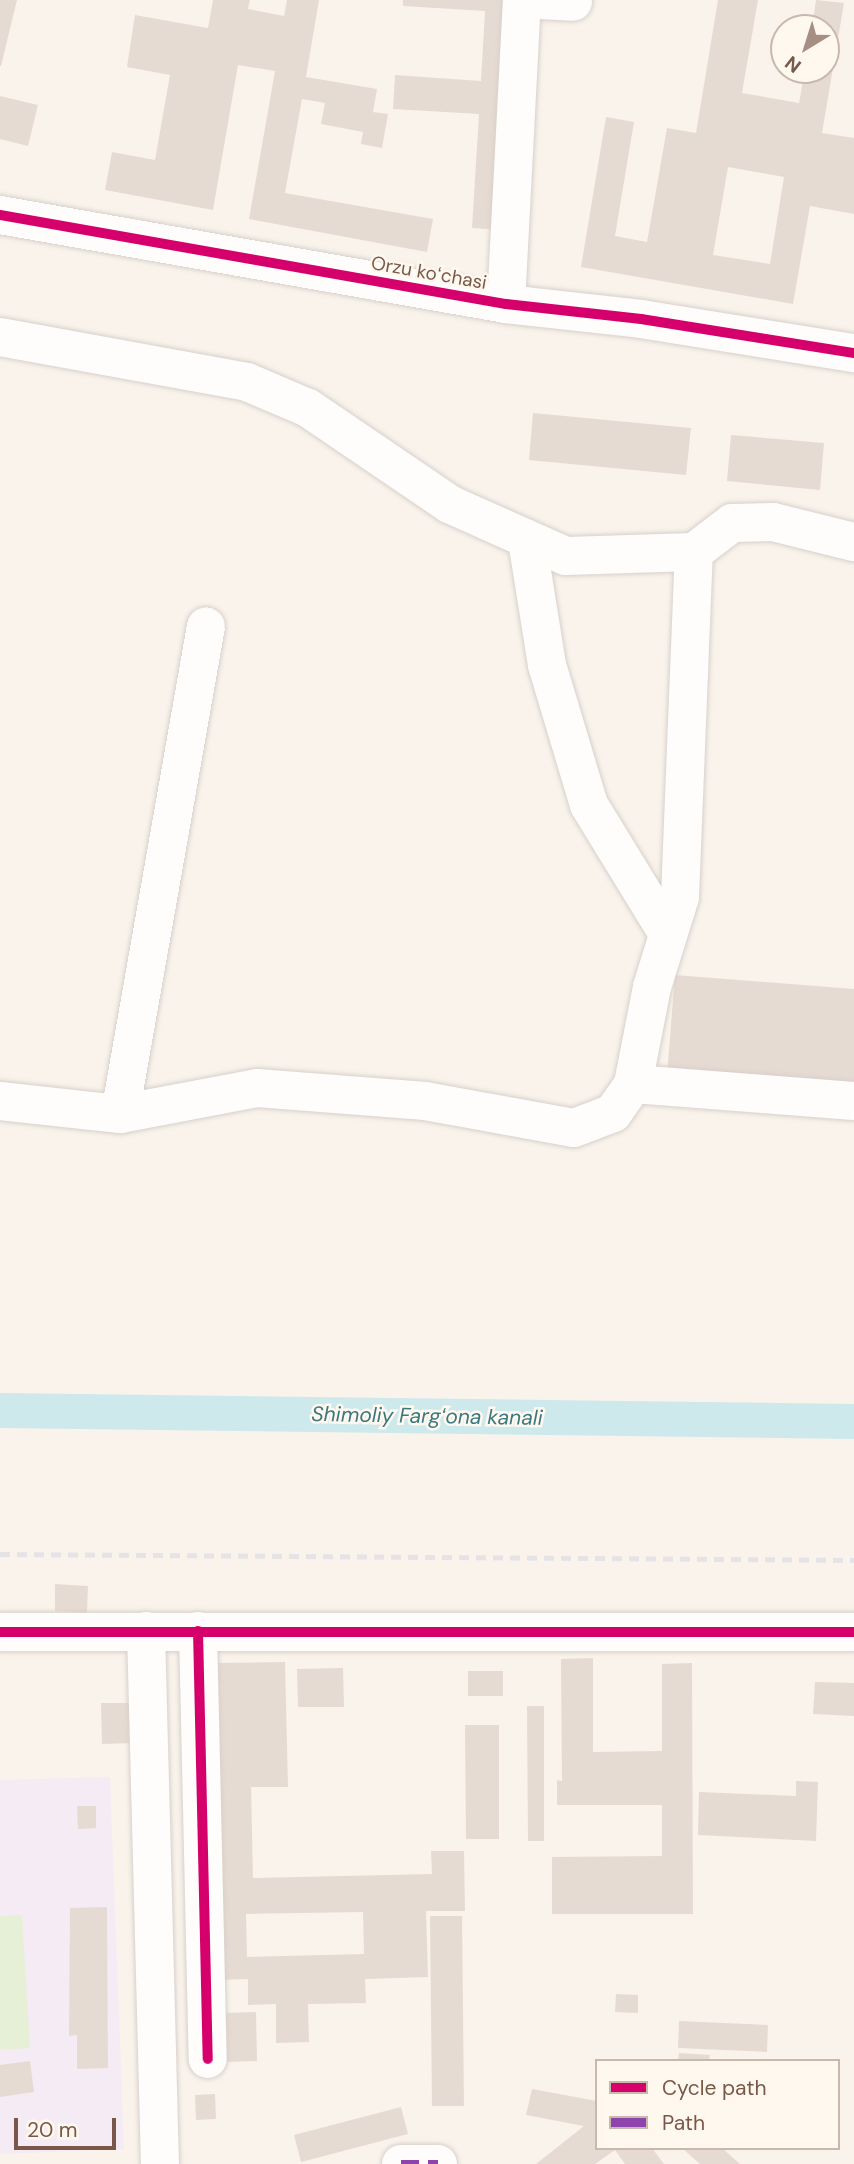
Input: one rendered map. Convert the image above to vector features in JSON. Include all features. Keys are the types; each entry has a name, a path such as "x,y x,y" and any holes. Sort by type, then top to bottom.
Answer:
{"street":[{"path":"506,304 522,0"},
{"name":"Orzu koʻchasi","path":"0,215 506,304 641,319 854,353"},
{"path":"0,337 247,382 307,408 449,504 566,556 694,552 732,523 773,522 854,542"},
{"path":"527,540 547,665 589,805 668,934"},
{"path":"0,1101 120,1114 257,1088 425,1101 574,1128 613,1113 633,1084 652,987 680,897 694,552"},
{"path":"120,1114 206,627"},
{"path":"633,1084 854,1101"},
{"path":"146,1631 160,2164"},
{"path":"198,1631 208,2059"},
{"path":"0,1632 854,1632"},
{"path":"401,2164 438,2164"}],"shaded area":[{"path":"110,1777 124,2149 0,2154 0,1780"}],"green space":[{"path":"22,1915 30,2048 0,2050 0,1916"}],"building":[{"path":"0,0 17,0 1,66 0,66"},
{"path":"213,0 250,0 248,9 284,16 287,0 319,0 306,77 377,89 373,112 388,114 382,148 361,144 363,132 321,124 325,103 302,99 285,193 433,219 427,252 249,219 275,71 238,65 213,210 105,190 112,152 155,160 170,75 127,67 135,15 208,28"},
{"path":"403,0 516,0 502,230 472,228 479,114 393,109 395,75 481,81 485,11 403,6"},
{"path":"718,0 758,0 742,93 799,103 802,84 830,84 822,133 854,138 854,214 810,206 793,304 581,267 606,117 634,122 615,236 647,242 667,128 696,133","holes":["728,167 784,177 770,264 713,255"]},
{"path":"816,0 844,3 840,27 840,14 814,14"},
{"path":"0,96 38,105 28,146 0,139"},
{"path":"533,413 691,428 686,475 529,460"},
{"path":"731,435 824,443 820,490 727,481"},
{"path":"675,975 854,989 854,1089 667,1075"},
{"path":"55,1584 88,1586 87,1613 55,1611"},
{"path":"593,1658 593,1752 662,1751 662,1664 692,1663 693,1914 552,1914 552,1857 662,1856 662,1805 557,1805 557,1780 562,1781 561,1659"},
{"path":"285,1662 288,1787 251,1787 253,1878 432,1874 431,1851 464,1851 465,1911 426,1911 428,1977 365,1979 366,2003 308,2004 309,2042 276,2043 276,2004 248,2005 248,1979 217,1980 210,1663","holes":["363,1912 364,1954 247,1957 246,1914"]},
{"path":"343,1668 344,1707 298,1707 297,1669"},
{"path":"468,1671 503,1671 503,1696 468,1696"},
{"path":"815,1682 854,1683 854,1716 813,1714"},
{"path":"101,1703 131,1703 132,1743 102,1744"},
{"path":"527,1706 544,1706 544,1841 528,1841"},
{"path":"465,1725 499,1725 499,1839 466,1839"},
{"path":"796,1781 818,1782 816,1841 698,1835 699,1792 796,1796"},
{"path":"77,1806 96,1806 96,1828 78,1829"},
{"path":"107,1907 108,2068 77,2069 77,2035 69,2036 70,1908"},
{"path":"430,1916 462,1916 464,2106 432,2106"},
{"path":"616,1994 638,1995 638,2013 615,2012"},
{"path":"256,2012 257,2061 226,2062 225,2013"},
{"path":"679,2021 768,2025 767,2052 678,2048"},
{"path":"679,2053 710,2055 709,2059 678,2059"},
{"path":"30,2061 34,2092 0,2097 0,2065"},
{"path":"532,2089 595,2101 595,2150 615,2150 595,2164 536,2164 584,2126 526,2115"},
{"path":"215,2094 216,2119 196,2120 195,2095"},
{"path":"401,2107 408,2134 301,2162 294,2135"},
{"path":"615,2150 654,2150 664,2164 625,2164"},
{"path":"684,2150 724,2150 740,2164 700,2164"}],"waterway":[{"name":"Shimoliy Fargʻona kanali","path":"0,1410 854,1421"}],"railway":[{"path":"0,1554 854,1560"}],"marked path":[{"path":"401,2164 438,2164"}],"cycle path":[{"path":"0,215 506,304 641,319 854,353"},
{"path":"198,1631 208,2059"},
{"path":"0,1632 854,1632"}]}
